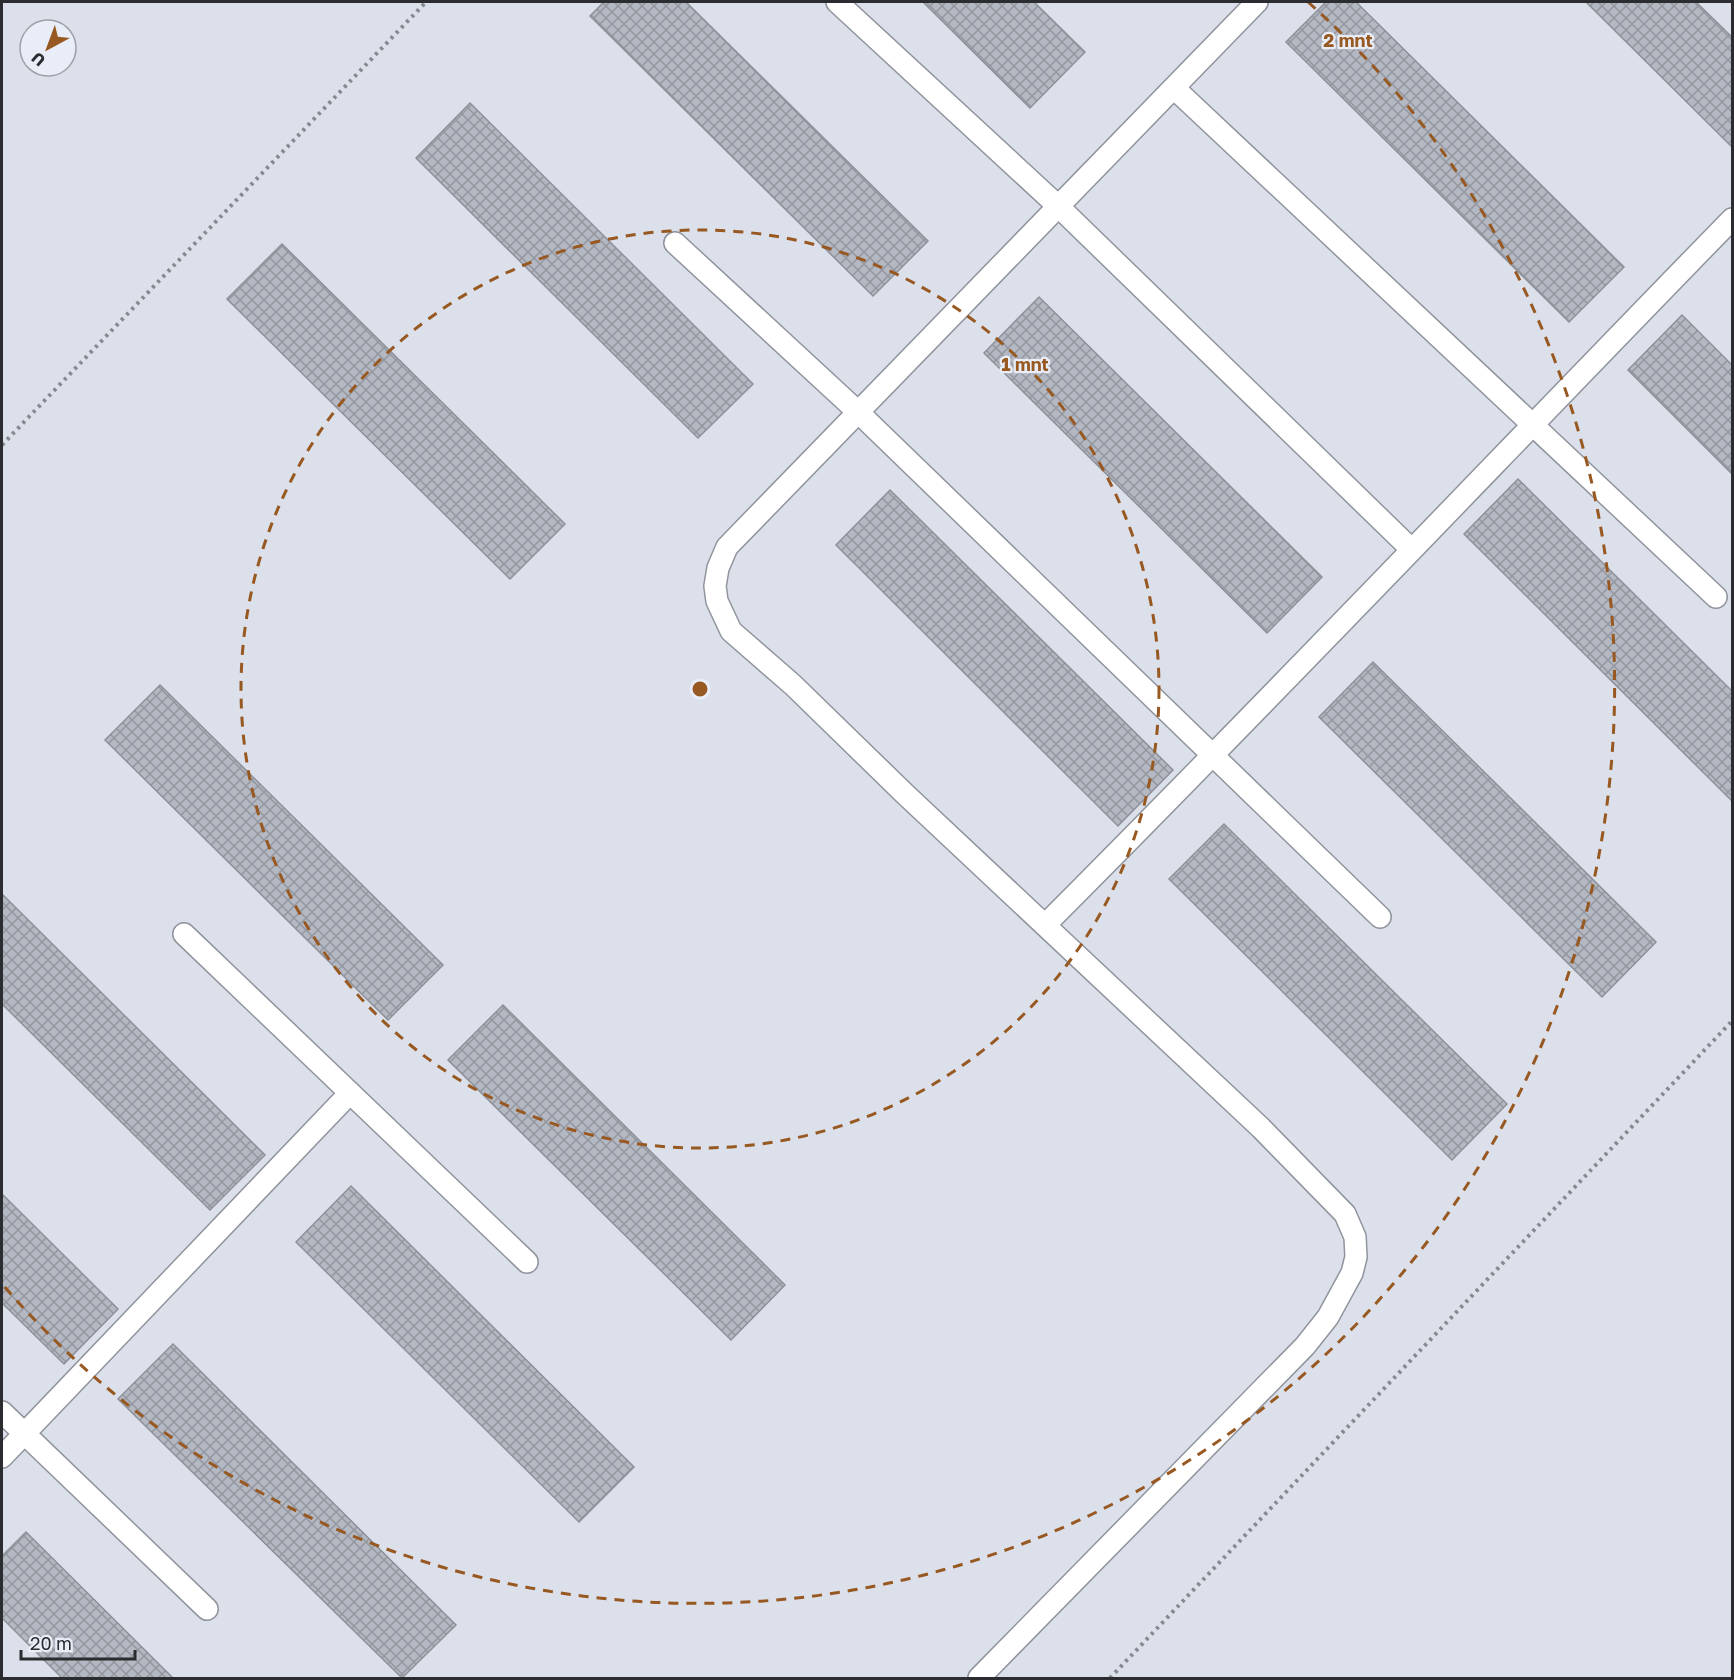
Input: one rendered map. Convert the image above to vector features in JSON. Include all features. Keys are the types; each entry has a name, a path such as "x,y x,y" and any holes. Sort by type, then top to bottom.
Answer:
{"lane":[{"path":"837,2 1059,207 1411,549"},
{"path":"979,1678 1305,1346 1340,1298 1356,1257 1355,1237 1345,1214 1262,1128 793,685 731,631 717,602 718,568 726,547 1257,2"},
{"path":"1174,88 1716,597"},
{"path":"1045,925 1214,756 1411,549 1732,219"},
{"path":"675,243 858,412 1380,917"},
{"path":"184,934 527,1262"},
{"path":"2,1457 350,1093"},
{"path":"2,1412 207,1609"}],"path":[{"path":"2,445 426,2"},
{"path":"1110,1678 1732,1021"}],"building":[{"path":"604,2 686,2 928,241 873,296 590,16"},
{"path":"923,2 1034,2 1085,52 1030,108"},
{"path":"1326,2 1356,2 1624,267 1569,322 1286,42"},
{"path":"1586,2 1696,2 1732,37 1732,147"},
{"path":"470,103 753,384 698,438 416,158"},
{"path":"282,244 565,524 510,579 227,299"},
{"path":"1039,297 1322,577 1267,633 984,353"},
{"path":"1682,315 1732,365 1732,474 1628,370"},
{"path":"1518,479 1732,691 1732,801 1464,534"},
{"path":"890,490 1173,770 1118,826 836,545"},
{"path":"1373,662 1656,942 1602,997 1319,717"},
{"path":"160,685 443,965 388,1020 105,740"},
{"path":"1224,824 1507,1104 1452,1160 1169,879"},
{"path":"2,894 265,1155 210,1210 2,1004"},
{"path":"503,1005 785,1285 731,1340 448,1060"},
{"path":"351,1186 634,1467 579,1522 296,1242"},
{"path":"2,1194 118,1309 64,1364 2,1303"},
{"path":"173,1344 456,1625 402,1678 118,1399"},
{"path":"26,1532 173,1678 62,1678 2,1618 2,1556"}]}
